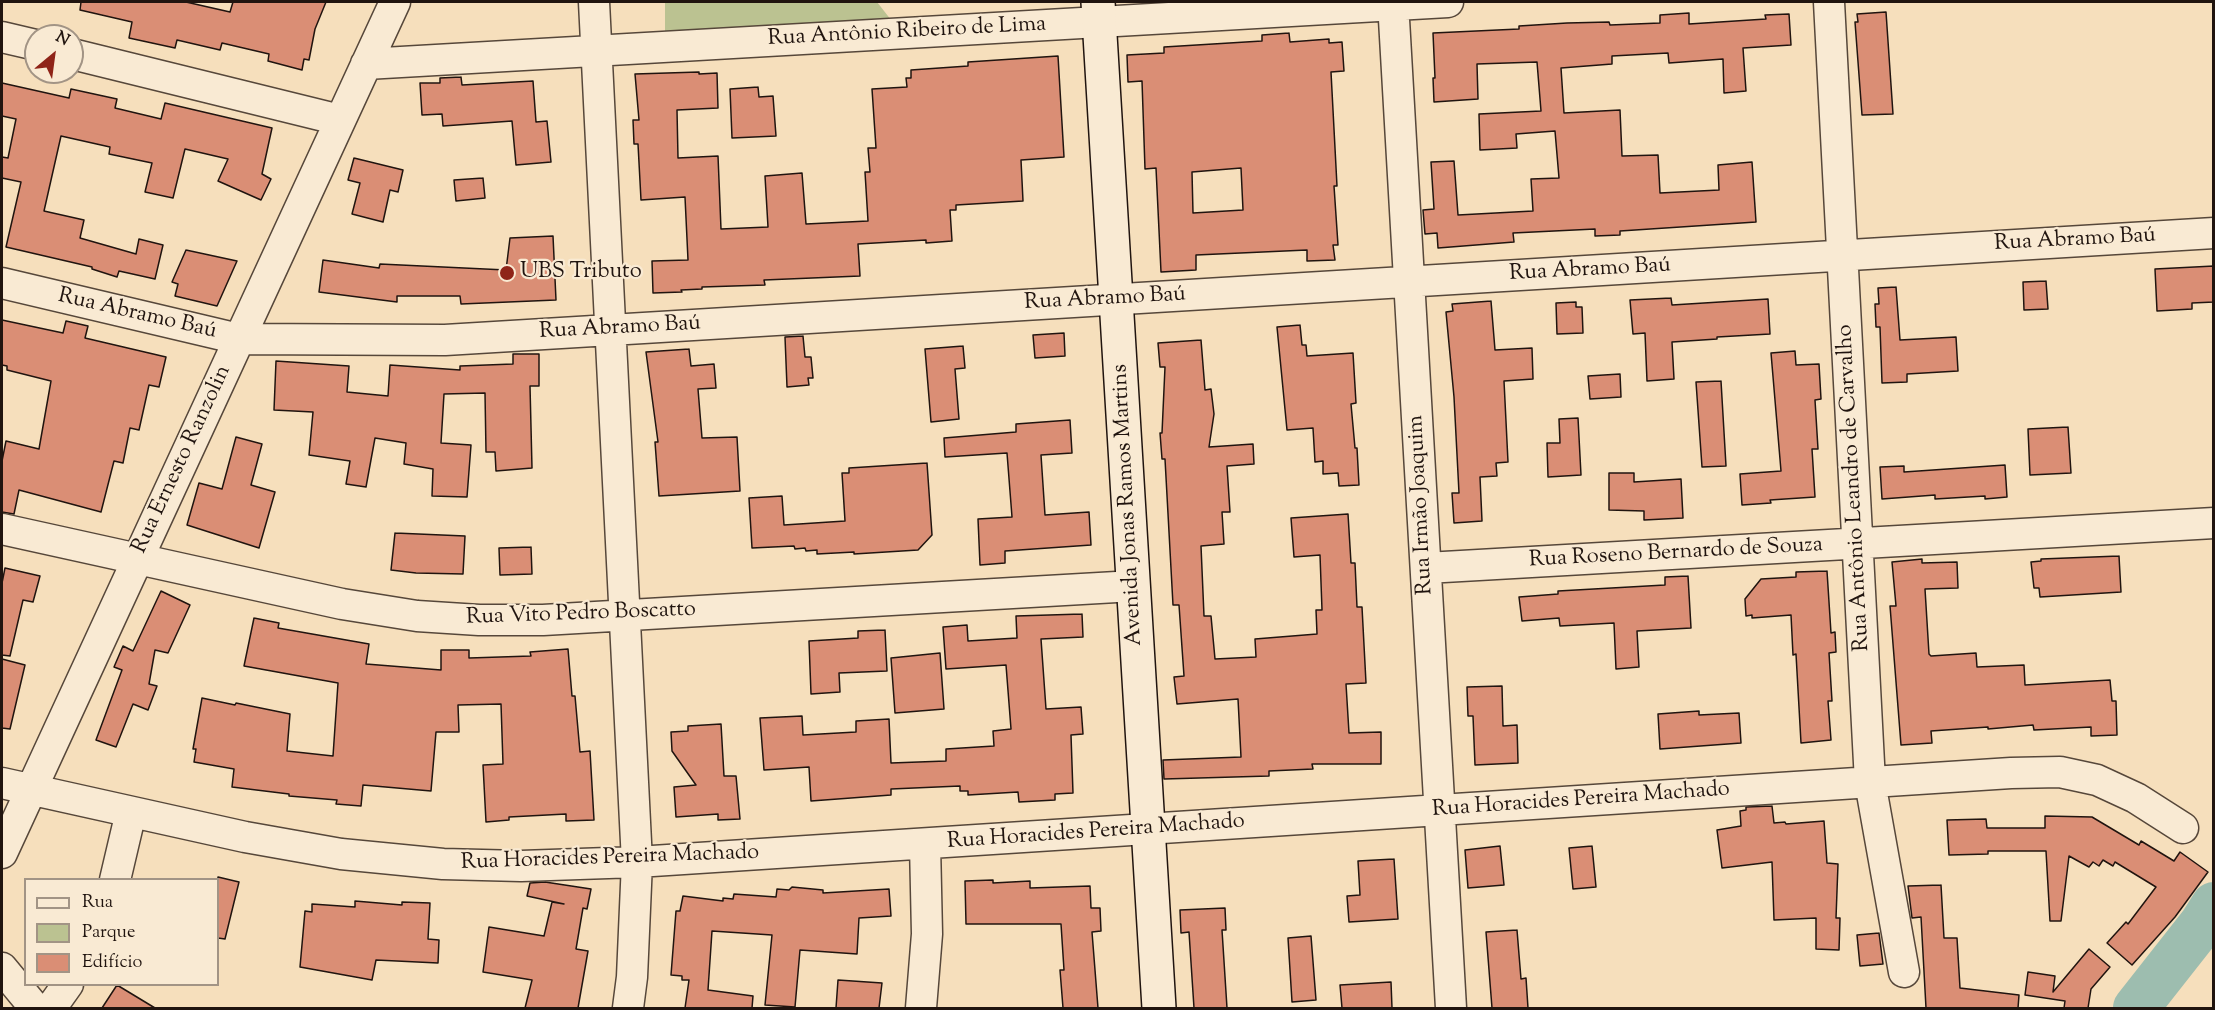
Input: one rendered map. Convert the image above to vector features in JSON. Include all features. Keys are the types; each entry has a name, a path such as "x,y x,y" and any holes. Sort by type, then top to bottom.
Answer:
{"main road":[{"name":"Avenida Jonas Ramos Martins","path":"1099,11 1160,1008"}],"street":[{"name":"Rua Ernesto Ranzolin","path":"2,853 395,2"},
{"path":"594,2 637,862 632,977 628,1008"},
{"name":"Rua Antônio Ribeiro de Lima","path":"366,64 596,51 1099,11 1448,2"},
{"name":"Rua Antônio Leandro de Carvalho","path":"1829,2 1870,782 1904,972"},
{"name":"Rua Irmão Joaquim","path":"1393,3 1451,1008"},
{"path":"2,37 24,42"},
{"path":"84,57 340,120"},
{"name":"Rua Abramo Baú","path":"2,283 239,339 445,340 2214,233"},
{"name":"Rua Roseno Bernardo de Souza","path":"1426,568 2214,523"},
{"name":"Rua Vito Pedro Boscatto","path":"2,529 342,604 417,616 479,620 543,620 1134,586"},
{"name":"Rua Horacides Pereira Machado","path":"2,783 245,837 341,854 442,864 520,866 637,862 2011,773 2060,772 2097,780 2136,798 2183,828"},
{"path":"115,878 131,812"},
{"path":"921,1008 927,934 925,844"},
{"path":"2,968 35,1008"},
{"path":"51,1008 67,986"}],"green space":[{"path":"665,2 877,2 895,25 665,39"}],"building":[{"path":"81,2 186,2 230,12 233,2 326,2 315,29 309,60 304,59 302,70 268,61 269,54 222,43 220,50 177,40 175,48 129,38 132,22 80,10"},
{"path":"1886,12 1893,114 1862,115 1855,22 1858,22 1857,14"},
{"path":"1689,13 1689,24 1766,19 1765,15 1789,14 1791,45 1743,48 1746,91 1724,93 1723,59 1669,63 1668,53 1612,56 1612,64 1561,68 1564,113 1620,110 1622,156 1658,155 1660,193 1719,190 1718,165 1752,162 1756,222 1620,231 1620,235 1595,236 1595,229 1513,233 1514,242 1438,248 1437,233 1425,234 1423,210 1434,209 1431,162 1454,161 1458,215 1533,211 1531,179 1559,178 1555,131 1516,134 1517,148 1480,150 1479,114 1541,111 1537,62 1477,64 1478,99 1434,102 1433,33 1519,29 1519,26 1567,23 1609,22 1610,25 1660,23 1660,15"},
{"path":"1289,33 1290,42 1329,39 1329,43 1342,42 1344,71 1331,72 1337,186 1334,186 1338,245 1333,245 1335,260 1307,261 1307,250 1196,255 1196,270 1161,272 1156,168 1145,169 1142,81 1128,82 1127,55 1164,53 1164,47 1262,41 1262,35","holes":["1241,168 1243,210 1193,213 1192,172"]},
{"path":"1058,56 1064,157 1021,160 1023,201 956,205 956,210 950,210 952,241 926,243 926,240 858,244 860,276 764,280 765,285 702,287 702,289 681,290 682,292 653,293 652,261 688,260 685,197 641,200 638,144 634,144 633,120 639,120 635,74 717,73 718,108 677,110 678,158 718,156 721,229 768,227 765,176 802,173 806,224 868,221 865,172 870,172 868,148 876,148 872,89 907,87 906,78 911,78 911,70 968,66 968,62"},
{"path":"461,77 462,85 533,81 536,122 547,121 551,162 516,165 512,121 443,126 442,114 422,115 420,83 440,83 440,78"},
{"path":"2,83 69,98 71,89 117,99 115,108 161,119 165,103 272,128 262,174 271,179 261,200 218,181 228,159 185,149 173,198 145,192 152,163 109,154 110,147 61,136 44,211 84,220 80,238 136,254 139,239 163,245 155,279 119,271 117,277 92,269 92,267 6,247 21,182 2,178 2,157 8,158 16,119 2,116"},
{"path":"758,87 759,97 773,96 776,136 732,138 730,89"},
{"path":"354,158 403,170 398,192 390,190 383,222 352,214 360,183 348,180"},
{"path":"483,178 485,198 456,201 454,180"},
{"path":"553,236 556,300 461,304 460,296 397,296 397,302 319,292 323,260 379,268 380,264 506,270 510,238"},
{"path":"186,250 237,261 217,306 175,296 178,284 172,282"},
{"path":"2214,266 2214,302 2192,303 2192,309 2157,311 2155,269"},
{"path":"2046,281 2048,309 2024,310 2023,282"},
{"path":"1896,287 1900,340 1956,337 1958,371 1907,374 1907,382 1882,383 1880,327 1876,327 1875,304 1879,304 1878,288"},
{"path":"1671,298 1672,305 1768,299 1770,334 1672,342 1674,379 1647,381 1645,333 1633,334 1630,300"},
{"path":"1491,301 1495,350 1532,348 1533,379 1504,381 1508,462 1496,463 1497,476 1480,477 1482,521 1454,523 1452,493 1459,493 1454,397 1446,312 1453,311 1452,304"},
{"path":"1576,302 1576,307 1582,307 1583,333 1557,334 1556,303"},
{"path":"2,320 63,333 66,321 88,326 85,338 166,357 159,387 149,385 139,430 130,428 123,463 114,461 101,512 19,490 14,514 2,512 2,461 6,441 39,449 51,381 7,370 7,366 2,365"},
{"path":"1300,325 1302,345 1306,345 1307,356 1353,353 1356,403 1351,404 1359,485 1339,486 1338,473 1323,474 1323,461 1315,462 1313,428 1287,430 1277,327"},
{"path":"1064,333 1065,356 1035,358 1033,335"},
{"path":"803,336 805,357 811,357 813,378 808,378 809,385 787,387 785,337"},
{"path":"1201,340 1205,390 1211,389 1214,414 1209,447 1253,444 1254,464 1227,466 1230,512 1222,512 1224,544 1201,546 1204,616 1211,616 1215,659 1256,657 1255,639 1317,634 1316,610 1322,610 1320,555 1294,557 1291,518 1348,514 1351,563 1355,563 1357,607 1362,607 1366,683 1346,684 1349,733 1381,732 1381,764 1312,764 1313,769 1269,771 1269,776 1164,779 1163,760 1241,757 1238,699 1177,704 1174,677 1184,676 1179,605 1173,605 1165,459 1162,459 1160,433 1162,433 1165,367 1160,367 1158,343"},
{"path":"963,346 965,368 955,369 959,419 931,422 925,349"},
{"path":"689,349 691,366 714,364 716,388 698,389 702,438 737,437 740,491 659,496 655,442 658,442 646,352"},
{"path":"1795,351 1796,365 1819,364 1821,399 1815,400 1818,449 1812,449 1815,497 1770,500 1771,503 1742,505 1740,474 1781,471 1771,353"},
{"path":"513,354 539,354 539,386 530,386 532,468 496,471 495,452 486,452 485,393 444,394 441,443 471,445 467,497 432,496 433,469 404,464 406,443 375,438 366,487 346,484 350,461 309,455 313,412 274,410 276,361 349,366 347,392 388,396 390,365 460,370 460,366 513,364"},
{"path":"1620,374 1621,397 1590,399 1588,376"},
{"path":"1721,381 1726,466 1702,467 1696,382"},
{"path":"1578,418 1581,475 1548,477 1547,443 1560,443 1559,419"},
{"path":"1070,420 1072,453 1041,455 1045,515 1089,512 1091,545 1005,551 1005,563 980,565 978,519 1012,517 1007,453 945,457 944,438 1016,432 1016,424"},
{"path":"2068,427 2071,473 2030,475 2028,429"},
{"path":"236,437 262,444 251,485 275,492 259,548 187,525 199,483 222,489"},
{"path":"927,463 932,535 918,550 817,554 817,550 806,551 805,548 795,549 794,546 752,548 749,498 782,496 784,525 845,521 842,473 849,473 849,468"},
{"path":"2005,465 2007,497 1935,499 1935,495 1882,499 1880,467 1904,466 1904,472"},
{"path":"1609,473 1634,473 1634,482 1681,479 1683,518 1644,520 1644,511 1609,510"},
{"path":"395,533 465,536 463,574 391,570"},
{"path":"531,547 532,574 500,575 499,548"},
{"path":"2119,556 2121,592 2040,597 2039,588 2034,588 2031,562 2041,561 2041,559"},
{"path":"1922,559 1922,563 1957,562 1958,588 1925,589 1929,654 1931,656 1976,653 1977,667 2024,665 2025,685 2110,680 2112,701 2116,701 2117,735 2091,736 2091,727 2034,730 2033,725 1988,729 1988,727 1931,731 1932,743 1901,745 1890,606 1896,606 1892,562"},
{"path":"5,568 40,576 33,602 23,600 10,656 2,655 2,583"},
{"path":"1827,571 1831,633 1835,632 1836,652 1829,653 1832,701 1828,701 1831,740 1801,743 1796,654 1793,655 1791,615 1752,618 1752,615 1746,616 1745,599 1761,579 1796,577 1796,572"},
{"path":"1688,576 1691,628 1637,631 1639,667 1616,669 1614,623 1560,626 1559,618 1522,621 1519,597 1558,594 1558,591 1665,585 1665,577"},
{"path":"161,591 190,605 168,653 155,650 149,684 157,686 148,710 133,704 116,747 96,740 122,670 114,667 123,646 133,651"},
{"path":"1082,614 1083,637 1041,639 1046,709 1081,707 1083,734 1071,735 1073,793 1055,794 1055,800 1019,802 1018,792 968,795 968,791 960,791 960,786 891,789 891,795 811,801 809,767 764,770 760,718 802,716 803,735 856,732 856,721 889,719 891,763 946,761 946,749 994,746 993,731 1011,729 1006,665 946,669 943,627 967,625 968,641 1017,638 1016,616"},
{"path":"254,618 279,623 278,628 369,644 366,664 441,670 441,650 469,650 469,658 531,656 530,652 568,649 580,752 590,751 594,820 566,821 566,814 509,817 509,820 486,822 483,765 503,764 501,704 458,705 459,732 436,732 431,791 363,785 361,806 336,804 337,800 289,796 289,794 232,787 234,769 194,762 196,749 193,749 202,698 290,714 287,751 333,756 338,683 244,666"},
{"path":"885,630 887,671 839,673 840,692 811,694 809,641 858,638 858,631"},
{"path":"940,653 944,709 895,713 891,658"},
{"path":"2,659 25,665 10,729 2,728"},
{"path":"1502,686 1503,726 1517,725 1518,763 1475,765 1473,716 1468,716 1467,687"},
{"path":"1699,711 1699,715 1739,713 1741,743 1660,749 1658,714"},
{"path":"721,724 724,776 736,776 740,819 718,820 718,814 676,817 674,787 696,785 672,751 671,732 688,731 688,726"},
{"path":"1772,806 1774,823 1824,821 1827,863 1838,864 1836,918 1840,918 1839,950 1816,949 1816,918 1774,920 1772,862 1722,868 1717,830 1741,826 1740,811 1746,810 1746,807"},
{"path":"2045,816 2092,817 2139,845 2141,841 2174,861 2180,852 2208,872 2175,917 2132,965 2107,943 2126,922 2128,924 2156,887 2115,862 2113,866 2103,860 2099,866 2093,862 2089,867 2069,856 2061,921 2050,921 2046,851 1988,851 1988,854 1949,855 1947,820 1986,819 1987,828 2045,828"},
{"path":"1500,846 1504,885 1468,888 1465,850"},
{"path":"1592,846 1596,887 1573,889 1569,848"},
{"path":"1394,859 1398,919 1349,922 1347,896 1360,895 1358,861"},
{"path":"218,878 239,882 225,939 219,938"},
{"path":"993,880 993,883 1030,881 1030,888 1090,886 1091,908 1100,908 1101,931 1092,932 1098,1008 1063,1008 1060,970 1064,970 1061,924 966,924 965,881"},
{"path":"545,882 591,889 587,909 583,908 576,949 588,951 578,1008 525,1008 532,980 483,972 489,927 544,936 552,902 564,904 527,896 530,883"},
{"path":"1941,885 1944,938 1957,938 1960,988 2019,995 2018,1008 1926,1008 1921,917 1912,918 1908,886"},
{"path":"792,887 823,890 823,893 889,889 891,916 859,918 857,954 800,950 795,1007 765,1005 772,935 712,931 708,990 753,996 752,1008 685,1008 689,980 682,980 682,976 671,975 676,911 680,911 683,896 723,901 723,898 733,899 734,894 776,897 777,889 789,890"},
{"path":"355,901 402,905 402,902 430,903 428,939 439,940 438,963 376,960 372,980 300,967 305,911 312,912 312,904 355,907"},
{"path":"1225,908 1226,930 1222,930 1227,1008 1194,1008 1189,932 1181,933 1180,910"},
{"path":"1517,930 1521,979 1526,978 1528,1008 1492,1008 1486,932"},
{"path":"1879,933 1883,964 1860,966 1857,935"},
{"path":"1311,936 1316,1000 1292,1002 1288,938"},
{"path":"2089,949 2110,967 2091,989 2088,1008 2064,1008 2065,1001 2025,995 2028,972 2055,976 2053,992"},
{"path":"838,980 882,983 879,1008 836,1008"},
{"path":"1391,982 1392,1008 1342,1008 1340,985"},
{"path":"116,986 119,986 155,1008 102,1008"}],"waterway":[{"path":"2136,1008 2202,924 2214,905"}],"place":[{"name":"UBS Tributo","path":"507,273"}]}
